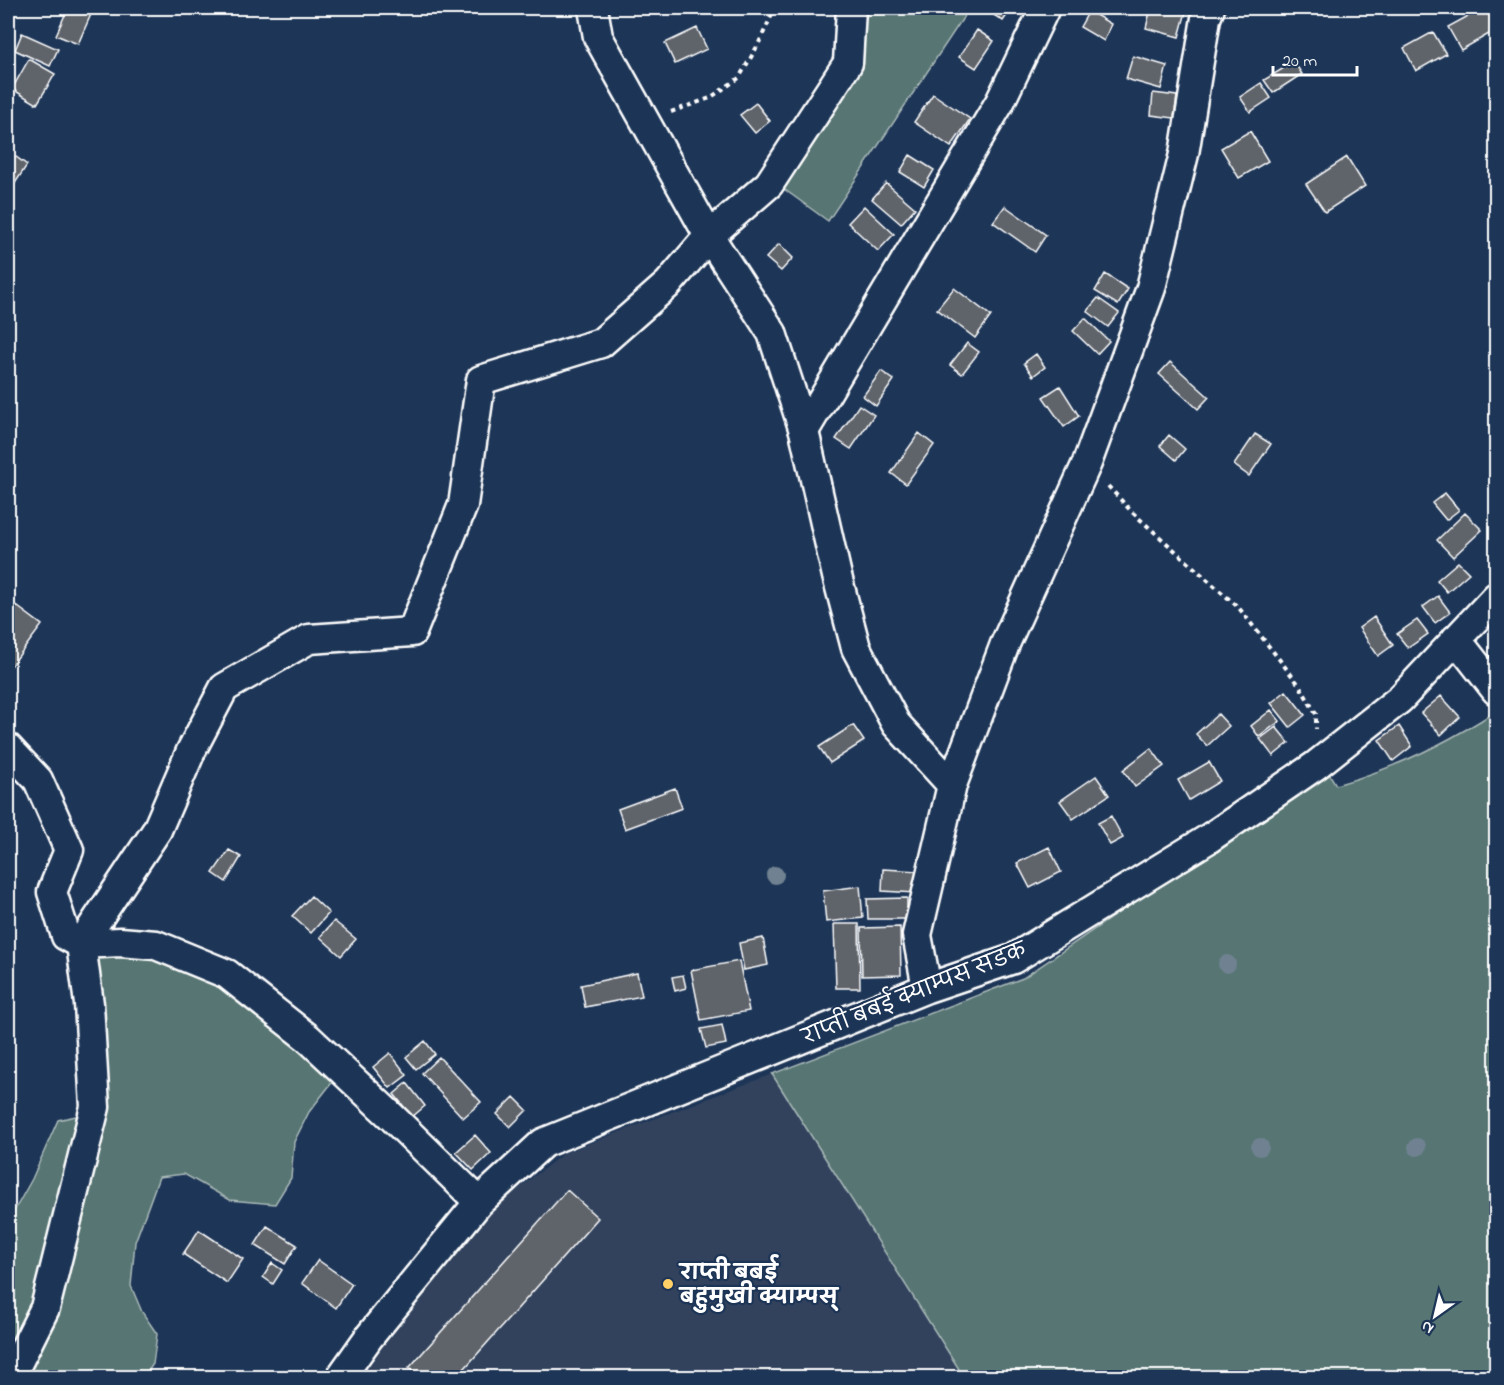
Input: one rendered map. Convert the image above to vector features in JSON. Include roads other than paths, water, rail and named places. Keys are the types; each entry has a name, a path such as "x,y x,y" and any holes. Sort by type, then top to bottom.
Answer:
{"street":[{"path":"593,8 598,37 709,236 772,333 804,431 856,648 897,724 952,785"},
{"path":"10,1377 45,1308 95,1107 89,1004 81,944 157,830 191,751 224,688 309,639 412,632 463,505 481,380 602,343 668,284 709,236 769,184 848,63 851,8"},
{"path":"804,431 1000,102 1045,8"},
{"path":"927,988 917,935 952,785 1005,644 1088,462 1151,288 1184,154 1206,18 1210,8"},
{"name":"राप्ती बबई क्याम्पस सडक","path":"340,1377 369,1337 479,1202 543,1143 927,988 1013,959 1208,839 1315,766 1400,699 1497,597"},
{"path":"1456,639 1497,690"},
{"path":"8,748 38,780 69,850 52,892 66,936 81,944 120,942 156,945 227,974 308,1038 479,1202"}],"place":[{"name":"राप्ती बबई बहुमुखी क्याम्पस्","path":"668,1284"}]}
